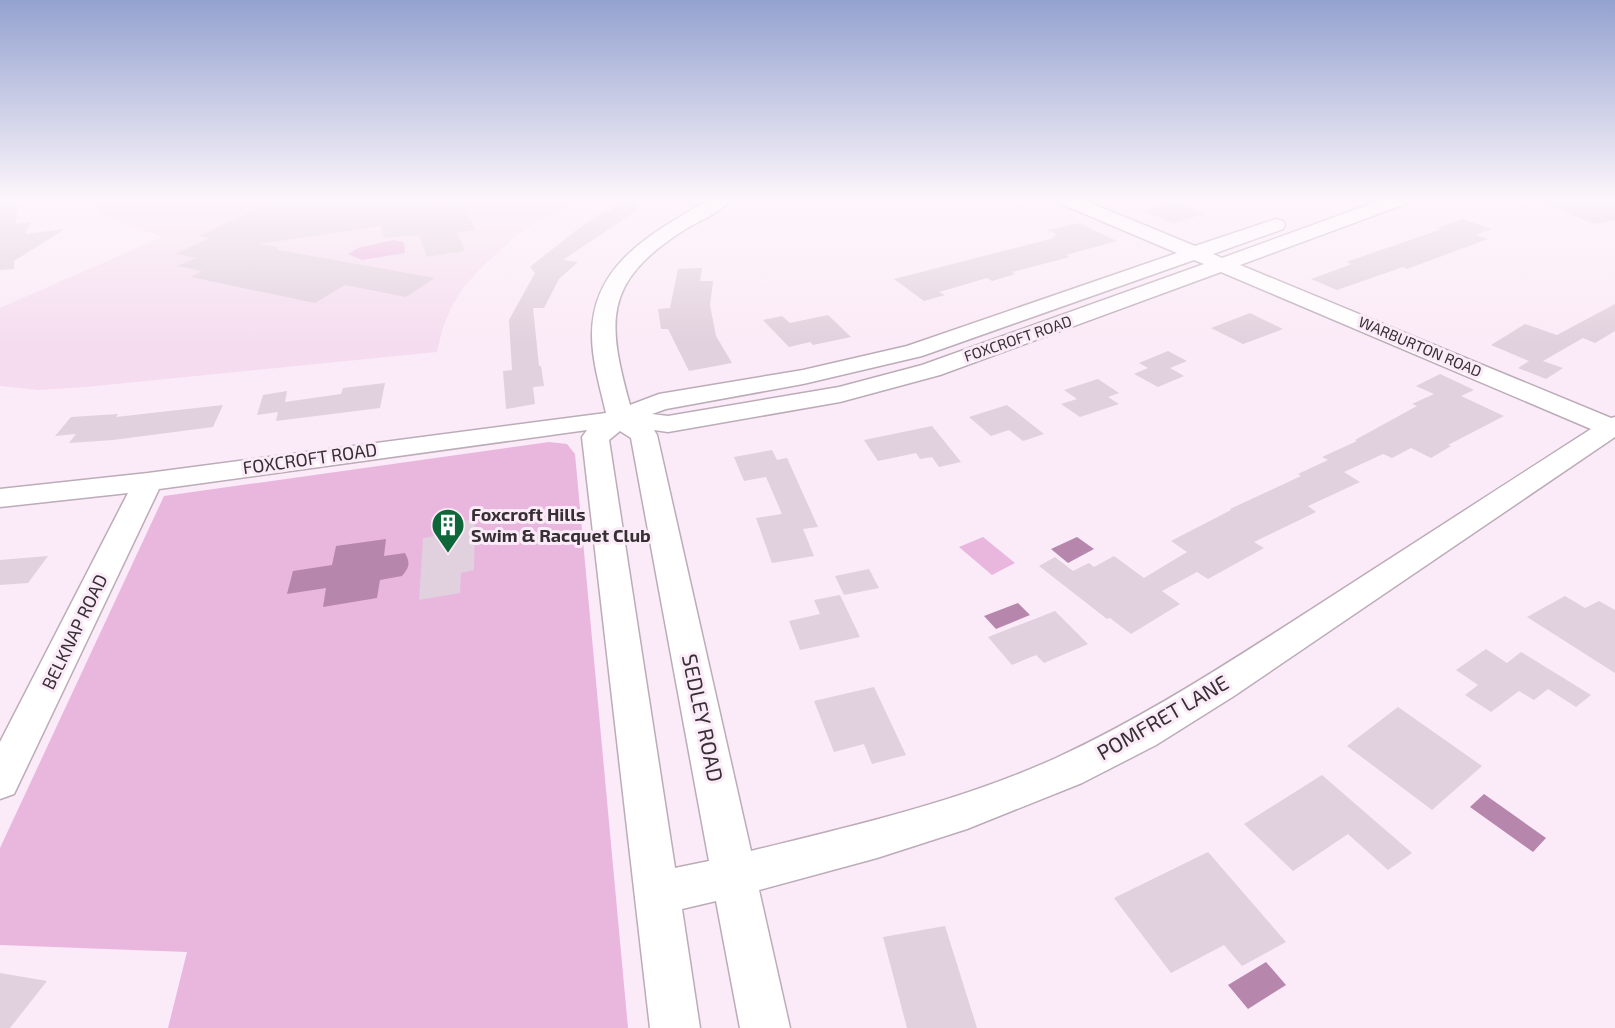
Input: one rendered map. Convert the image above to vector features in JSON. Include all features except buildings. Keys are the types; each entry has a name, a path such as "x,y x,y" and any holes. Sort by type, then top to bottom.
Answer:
{"street":[{"path":"647,247 619,276 611,288 603,314 603,337 620,419 595,437 675,1028"},
{"path":"1180,247 1197,254"},
{"name":"FOXCROFT ROAD","path":"620,419 659,402 803,377 914,351 1216,247"},
{"name":"FOXCROFT ROAD","path":"0,498 148,482 620,419 668,424 840,394 931,370 1271,247"},
{"name":"WARBURTON ROAD","path":"1197,254 1614,427"},
{"name":"SEDLEY ROAD","path":"620,419 644,435 765,1028"},
{"name":"POMFRET LANE","path":"657,893 734,876 877,839 952,816 1068,771 1136,737 1221,686 1614,427"},
{"name":"BELKNAP ROAD","path":"0,782 148,482"}],"shaded area":[{"path":"139,247 504,247 463,288 442,330 437,352 38,390 0,386 0,308"},
{"path":"404,247 405,253 362,260 348,254 358,248"},
{"path":"549,442 567,444 575,454 628,1028 168,1028 187,952 0,945 0,848 164,496"},
{"path":"983,537 1015,563 992,575 959,547"},
{"path":"1077,537 1094,549 1068,563 1051,549"},
{"path":"386,539 384,556 405,553 408,565 402,576 380,580 377,598 323,607 326,588 287,594 293,571 332,565 336,546"},
{"path":"1018,603 1030,615 996,629 984,616"},
{"path":"1484,794 1546,838 1533,852 1470,807"},
{"path":"1266,962 1286,985 1248,1009 1228,985"}],"place":[{"name":"Foxcroft Hills Swim & Racquet Club","path":"448,554"}]}
